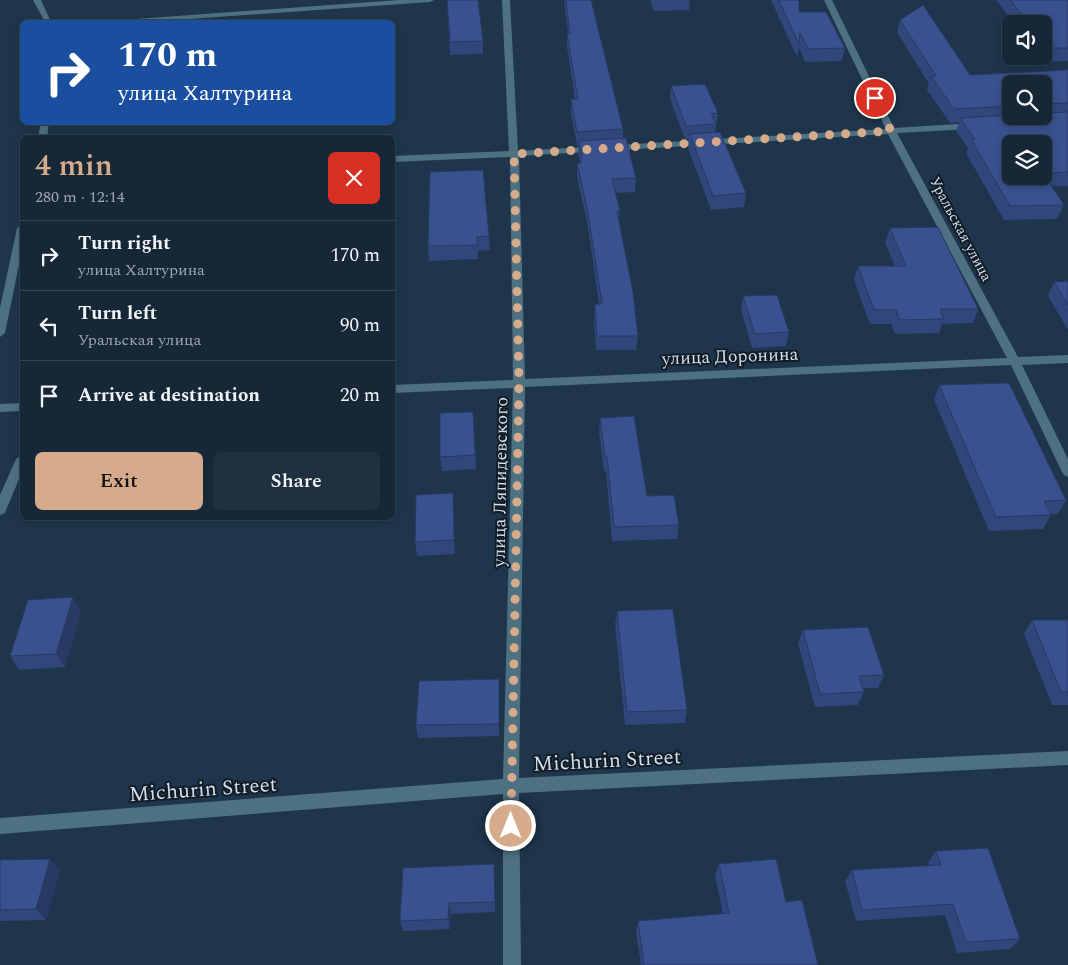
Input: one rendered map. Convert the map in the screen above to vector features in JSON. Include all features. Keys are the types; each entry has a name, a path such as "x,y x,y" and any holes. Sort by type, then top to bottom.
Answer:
{"street":[{"path":"37,0 47,20"},
{"path":"150,20 430,0"},
{"name":"улица Ляпидевского","path":"506,0 514,154 519,382 511,786 512,965"},
{"name":"Уральская улица","path":"828,0 891,131 1015,362 1068,472"},
{"path":"395,159 514,154 979,126"},
{"path":"0,333 20,238"},
{"name":"улица Доронина","path":"395,388 1068,359"},
{"path":"0,408 20,407"},
{"path":"0,510 20,464"},
{"name":"Michurin Street","path":"0,826 511,786 1068,758"}],"building":[{"path":"447,0 478,0 483,41 450,42"},
{"path":"566,0 591,0 623,129 577,132 571,99 578,99 567,34 570,34"},
{"path":"779,0 799,0 799,12 826,12 845,48 808,49 800,33 799,44"},
{"path":"1010,0 1068,0 1068,48 1052,48 1052,15 1022,15"},
{"path":"923,5 970,75 1068,70 1068,103 1052,104 1052,75 1002,75 1002,106 954,109 931,76 936,76 900,20"},
{"path":"705,84 718,113 711,114 716,124 686,126 671,86"},
{"path":"1068,112 1068,172 1052,173 1052,135 1002,135 1002,185 1051,185 1064,205 1010,206 971,139 975,139 960,118 1002,116 1002,125 1052,125 1052,113"},
{"path":"720,132 746,193 713,196 690,134"},
{"path":"626,138 636,178 612,179 620,211 617,211 633,292 638,336 597,336 595,304 602,304 588,213 577,163 581,163 580,158 582,158 579,141"},
{"path":"483,170 489,236 477,237 478,245 428,246 430,172"},
{"path":"938,227 978,309 940,309 944,319 900,320 896,310 874,310 858,266 906,266 890,228"},
{"path":"1068,281 1068,305 1054,282"},
{"path":"777,295 789,332 755,334 743,296"},
{"path":"1009,383 1066,500 1044,501 1051,515 996,517 939,385"},
{"path":"473,412 475,455 440,457 440,413"},
{"path":"634,416 647,496 674,495 679,525 614,527 607,457 605,457 600,418"},
{"path":"453,493 454,540 415,542 416,495"},
{"path":"73,597 56,654 10,656 28,600"},
{"path":"673,609 687,710 627,712 617,611"},
{"path":"1032,620 1068,620 1068,692 1061,692"},
{"path":"868,627 884,675 859,676 864,692 820,694 803,630"},
{"path":"499,679 499,724 416,725 419,681"},
{"path":"988,848 1020,939 966,942 953,904 862,910 852,870 941,865 936,851"},
{"path":"50,859 36,909 0,910 0,860"},
{"path":"776,859 786,902 802,900 818,965 644,965 638,921 729,913 719,864"},
{"path":"494,864 495,902 449,903 448,919 400,921 403,868"}],"route":[{"path":"511,826 519,382 514,154 891,131 875,98"}]}
